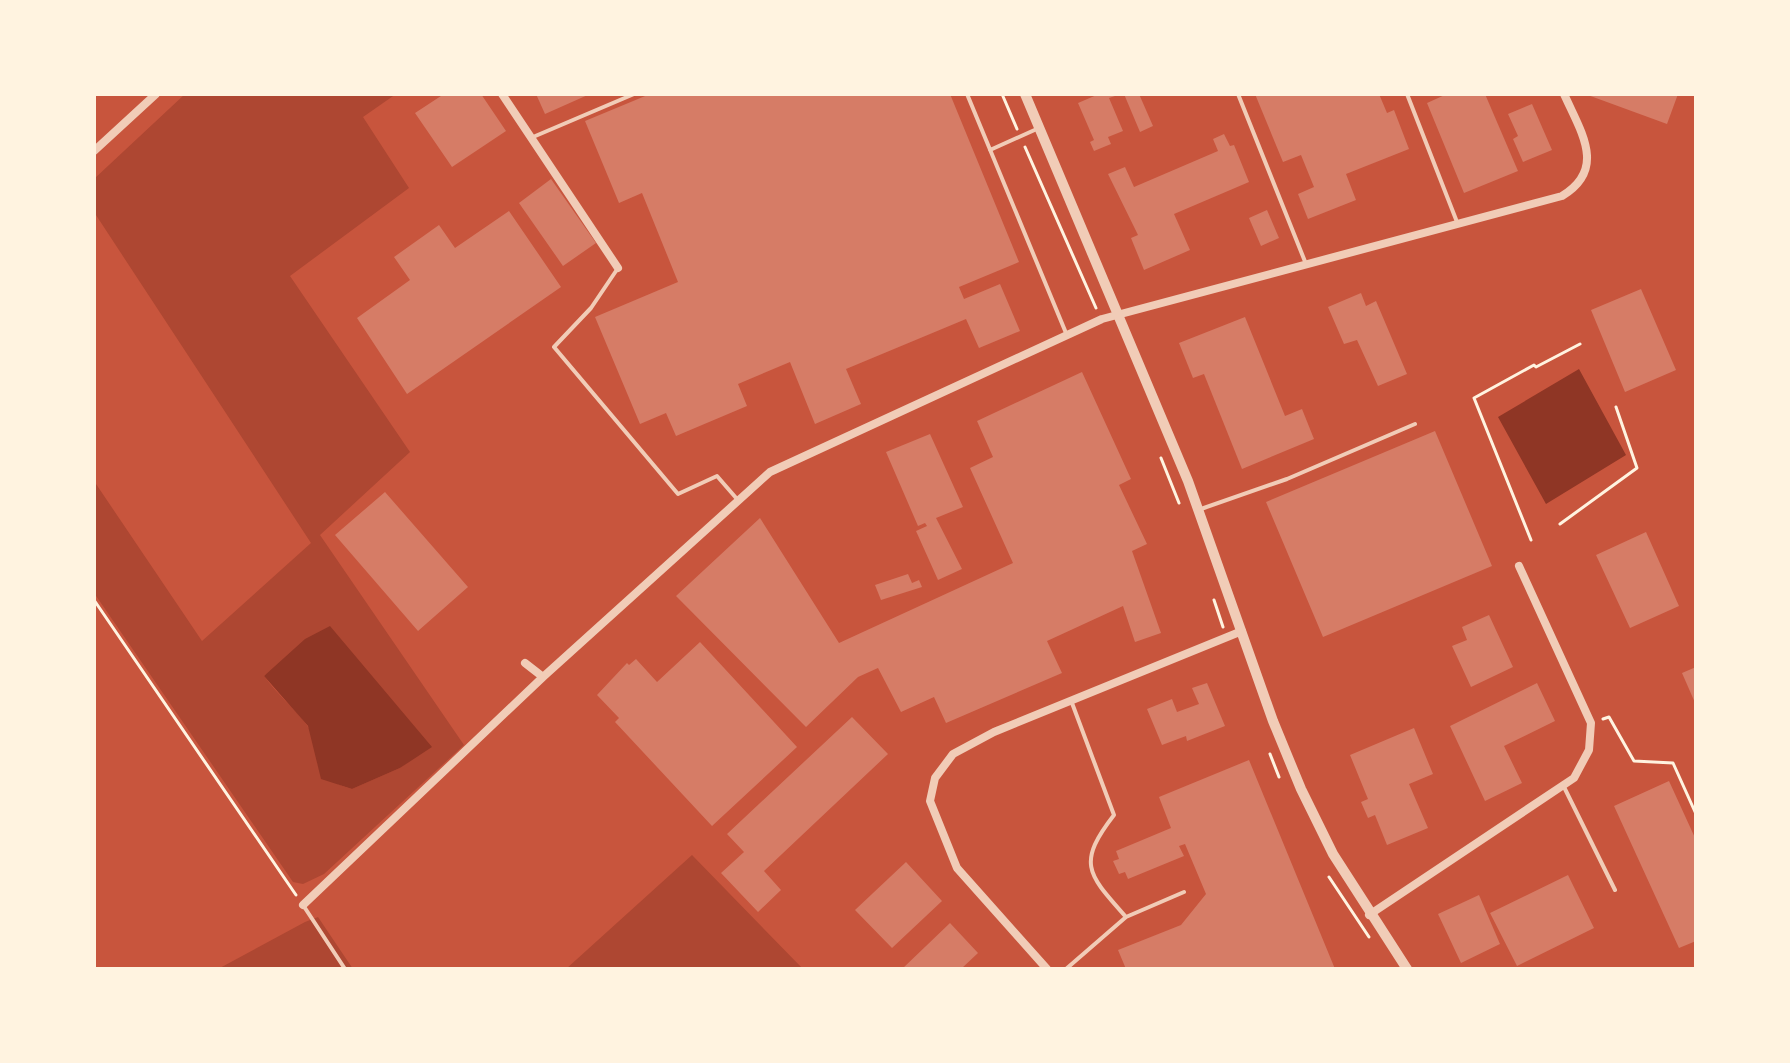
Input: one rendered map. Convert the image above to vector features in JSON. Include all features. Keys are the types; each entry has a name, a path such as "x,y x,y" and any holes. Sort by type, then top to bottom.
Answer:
{"street":[{"path":"94,151 156,94"},
{"path":"502,94 618,268"},
{"path":"1025,94 1120,313 1198,510 1301,789 1333,854 1369,915 1407,969"},
{"path":"303,905 543,677 770,472 1102,319 1562,196 1577,187 1587,171 1588,155 1564,94"},
{"path":"1369,915 1574,778 1589,750 1591,723 1519,566"},
{"path":"1047,969 957,868 930,801 935,778 953,754 994,732 1242,631"},
{"path":"525,663 543,677"}],"lane":[{"path":"531,138 634,94"},
{"path":"967,94 1067,335"},
{"path":"1238,94 1306,264"},
{"path":"1407,94 1458,224"},
{"path":"990,150 1040,128"},
{"path":"618,268 591,308 554,347 678,494 717,476 738,501"},
{"path":"1198,510 1287,479 1415,424"},
{"path":"1071,700 1114,815 1095,838 1090,860 1093,879 1126,917"},
{"path":"1563,785 1615,890"},
{"path":"1066,969 1126,917 1184,892"},
{"path":"303,905 345,969"}],"path":[{"path":"1002,94 1102,319"},
{"path":"1531,540 1474,398 1522,370 1580,344"},
{"path":"1560,524 1637,468 1616,407"},
{"path":"94,600 303,905"},
{"path":"1591,723 1609,717 1634,761 1673,763 1696,814"}],"shaded area":[{"path":"185,94 396,94 363,117 409,188 290,276 410,452 320,535 464,745 324,874 303,884 293,882 94,593 94,481 202,641 311,543 94,212 94,179","holes":["330,627 355,657 419,754 400,768 352,789 335,783 320,770 313,735 264,676"]},
{"path":"1579,369 1626,455 1546,504 1498,417"},
{"path":"330,626 432,747 400,768 352,789 321,779 308,726 264,676 305,639"},
{"path":"692,855 803,969 566,969"},
{"path":"318,917 353,969 218,969 305,922"}],"building":[{"path":"444,94 481,94 506,131 452,167 415,113"},
{"path":"536,94 590,94 545,114"},
{"path":"650,94 950,94 1019,262 959,287 964,299 1000,284 1020,331 979,348 966,319 846,369 861,404 815,424 790,362 738,384 747,406 676,436 666,413 640,424 595,317 678,282 642,193 619,203 585,121"},
{"path":"1099,94 1121,94 1109,98 1123,131 1108,137 1111,144 1094,151 1090,142 1094,140 1078,103"},
{"path":"1124,94 1139,94 1153,126 1140,132"},
{"path":"1255,94 1379,94 1387,113 1394,110 1409,149 1346,174 1356,200 1308,219 1298,194 1314,187 1301,155 1283,162"},
{"path":"1447,94 1485,94 1518,171 1464,193 1427,103"},
{"path":"1585,94 1678,94 1667,124"},
{"path":"1532,104 1552,150 1523,162 1513,139 1518,136 1508,114"},
{"path":"1224,134 1230,146 1234,145 1249,182 1174,214 1190,250 1144,270 1131,238 1138,235 1108,174 1125,167 1134,187 1218,151 1213,139"},
{"path":"551,179 596,243 563,266 519,203"},
{"path":"1267,210 1279,238 1261,246 1249,218"},
{"path":"509,211 561,287 407,394 357,318 410,280 394,257 439,225 455,248"},
{"path":"1641,289 1676,370 1625,392 1591,310"},
{"path":"1361,293 1366,306 1376,301 1407,374 1378,386 1357,340 1344,344 1328,307"},
{"path":"1245,317 1285,416 1302,409 1314,439 1242,469 1204,374 1193,378 1179,343"},
{"path":"1082,372 1131,479 1119,485 1147,544 1132,551 1161,633 1135,642 1123,606 1047,641 1062,673 946,723 934,697 901,712 878,668 858,677 806,727 676,596 760,518 839,643 1013,563 970,468 993,457 977,421"},
{"path":"1435,431 1492,566 1323,637 1266,502"},
{"path":"930,434 963,507 936,518 962,569 938,580 916,531 927,526 925,523 918,526 886,452"},
{"path":"385,492 468,587 418,631 335,535"},
{"path":"1646,532 1679,606 1630,628 1596,555"},
{"path":"908,574 912,583 919,580 922,587 881,600 875,585"},
{"path":"1489,615 1513,667 1471,687 1452,646 1467,640 1462,627"},
{"path":"700,642 797,747 712,826 615,722 619,718 597,695 627,663 629,665 636,659 657,682"},
{"path":"1696,667 1696,705 1682,673"},
{"path":"1207,683 1225,726 1187,741 1186,736 1162,745 1147,709 1172,699 1177,712 1199,704 1192,688"},
{"path":"1537,683 1555,721 1504,746 1522,783 1485,801 1450,726"},
{"path":"852,717 888,754 764,871 781,890 758,912 721,873 744,852 727,834"},
{"path":"1414,728 1433,774 1409,784 1428,828 1387,845 1375,815 1368,818 1361,802 1368,799 1350,755"},
{"path":"1249,760 1335,969 1126,969 1118,950 1181,925 1206,894 1185,844 1179,846 1184,856 1128,879 1125,872 1119,874 1113,861 1119,859 1116,851 1171,828 1159,797"},
{"path":"1669,781 1696,840 1696,941 1679,948 1614,806"},
{"path":"906,862 942,901 892,948 855,910"},
{"path":"1568,875 1594,928 1517,966 1490,913"},
{"path":"1479,895 1500,944 1461,963 1438,914"},
{"path":"950,923 978,953 961,969 902,969"}]}
